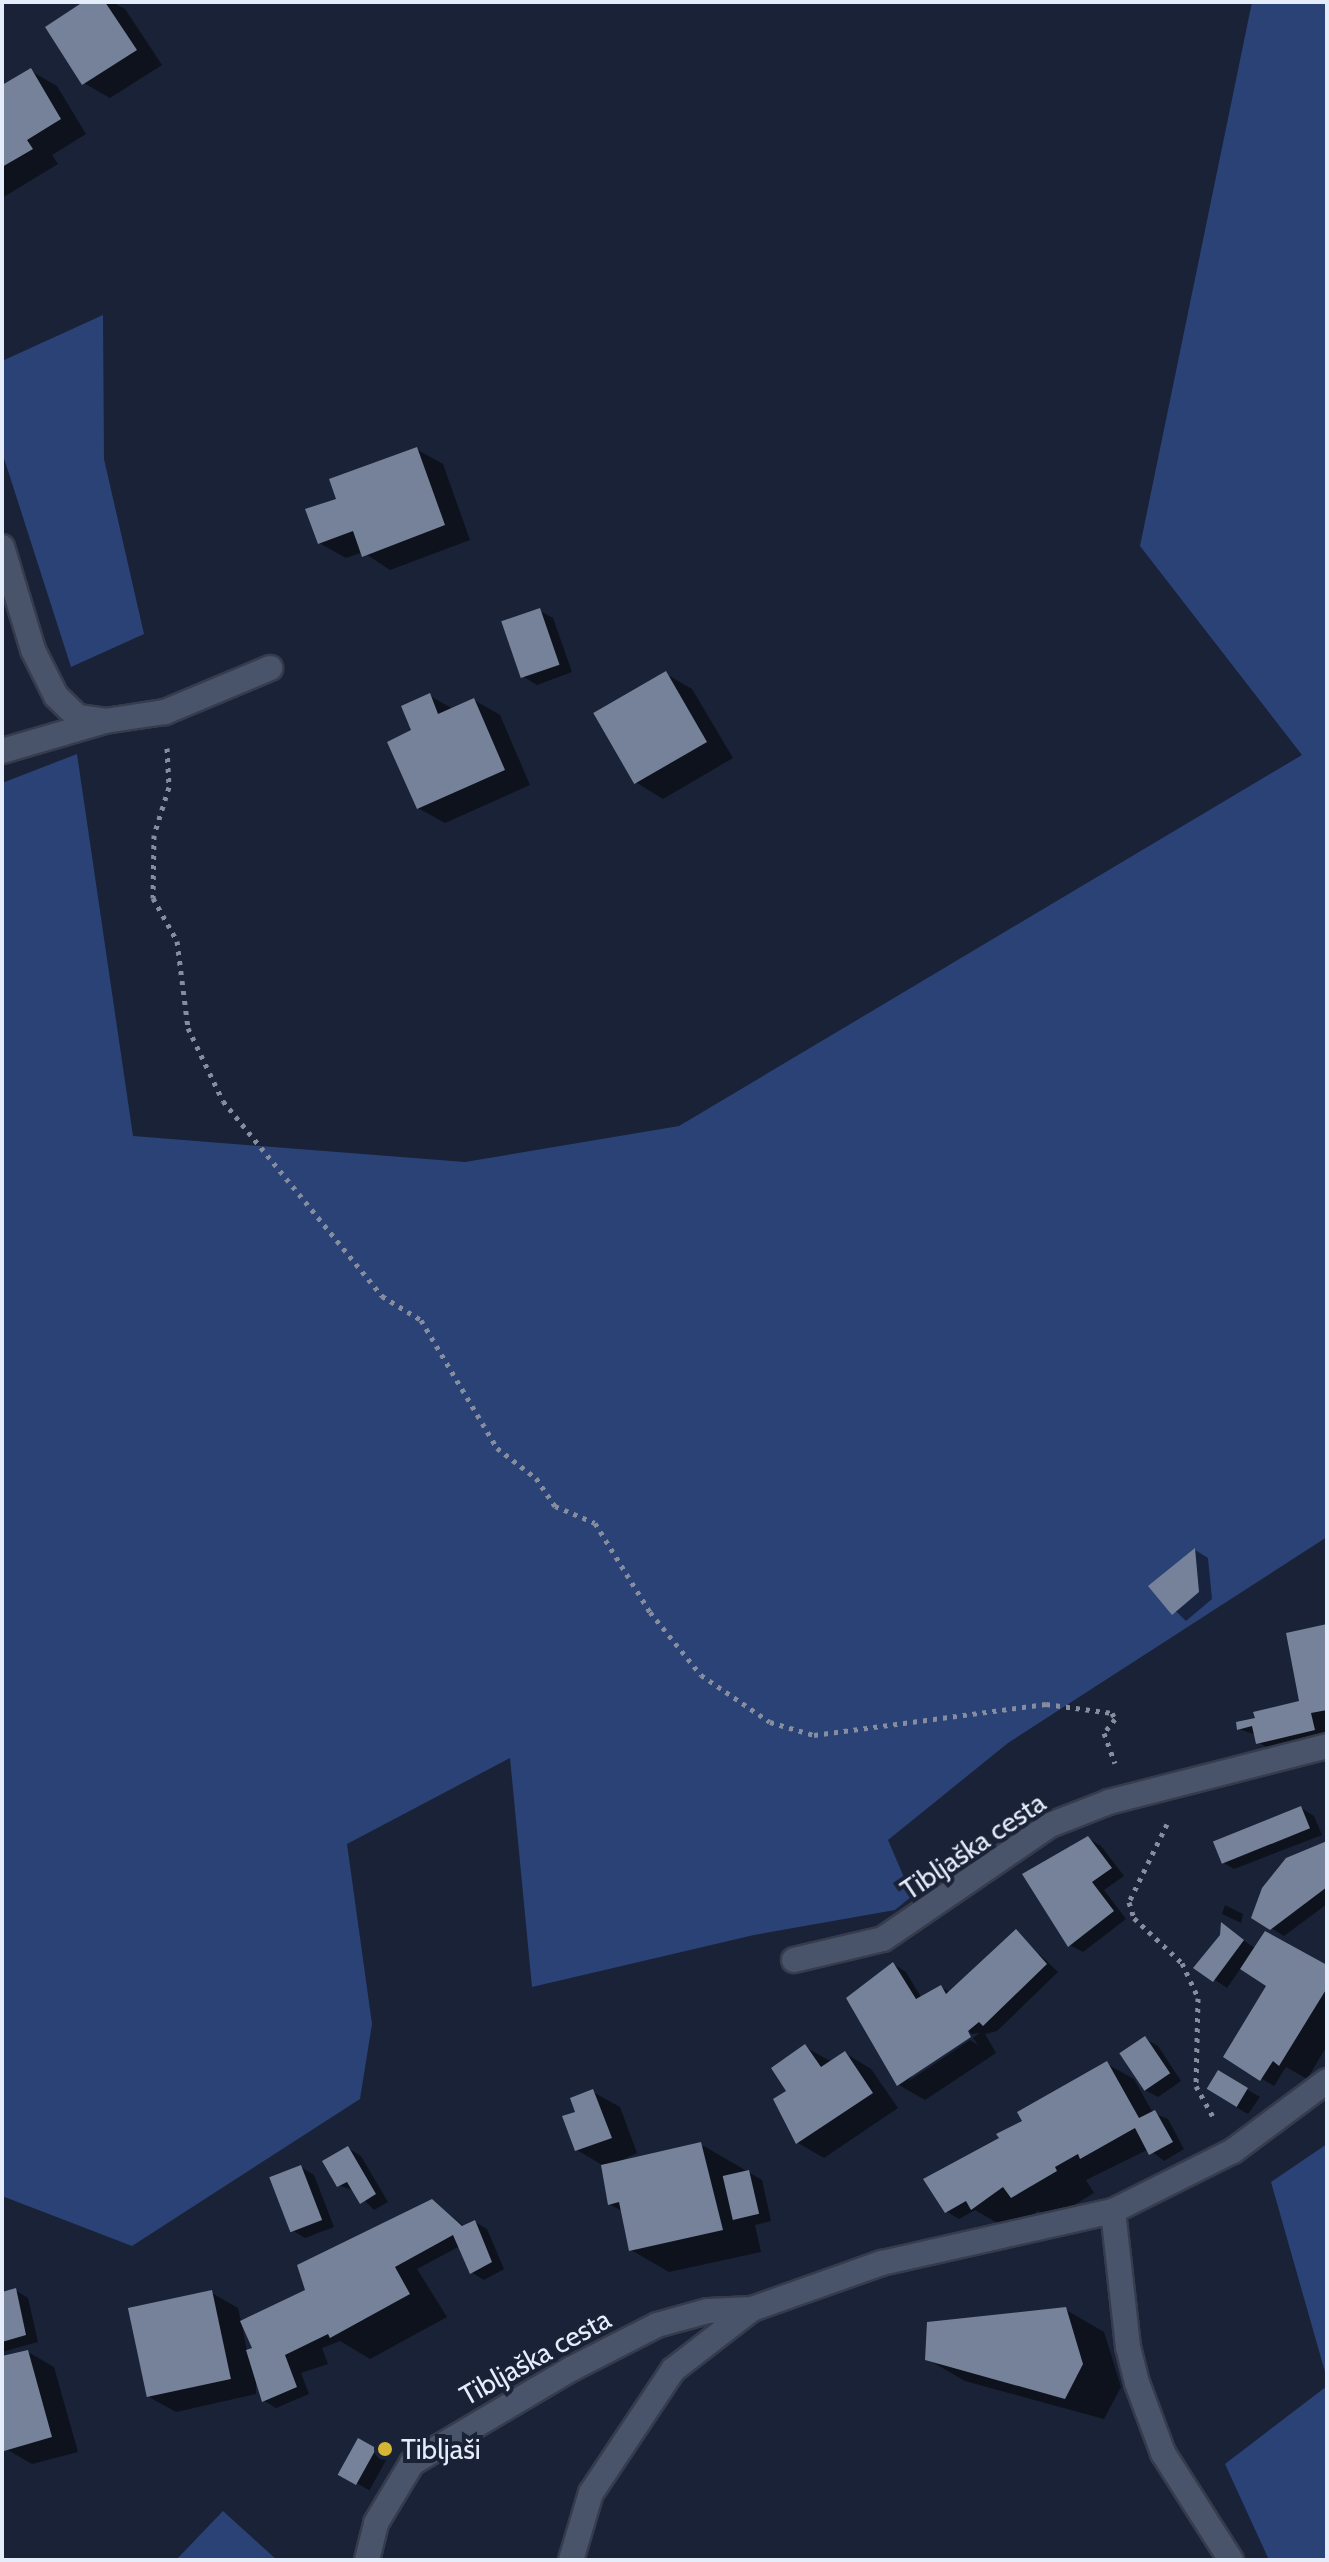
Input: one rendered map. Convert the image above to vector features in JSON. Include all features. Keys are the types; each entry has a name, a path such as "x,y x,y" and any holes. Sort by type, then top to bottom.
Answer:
{"street":[{"path":"2,547 33,650 56,696 78,717 105,721"},
{"path":"2,751 105,721 165,712 270,668"},
{"name":"Tibljaška cesta","path":"794,1960 883,1939 1050,1825 1130,1796 1327,1746"},
{"name":"Tibljaška cesta","path":"367,2560 376,2523 412,2463 571,2369 657,2325 708,2311 752,2309 882,2263 1113,2211 1233,2151 1327,2081"},
{"path":"1113,2211 1128,2347 1137,2383 1163,2453 1231,2560"},
{"name":"Tibljaška cesta","path":"571,2560 591,2493 673,2370 752,2309"}],"path":[{"path":"168,760 169,787 154,835 153,898 177,941 188,1028 223,1101 382,1296 421,1320 497,1448 536,1478 555,1506 595,1523 650,1612 701,1675 770,1722 814,1735 1046,1704 1112,1713 1115,1719 1104,1733 1130,1796"},
{"path":"1187,1783 1129,1902 1134,1918 1182,1963 1198,1998 1196,2086 1233,2151"}],"shaded area":[{"path":"1252,2 1327,2 1327,1537 1008,1743 888,1840 912,1896 895,1910 754,1935 532,1987 510,1758 347,1844 372,2024 360,2099 132,2246 2,2196 2,783 77,754 133,1136 465,1162 679,1126 1302,755 1140,546"},
{"path":"103,315 104,459 144,634 71,667 2,452 2,361"},
{"path":"1327,2144 1327,2379 1271,2182"},
{"path":"1327,2386 1327,2560 1269,2560 1225,2464"},
{"path":"223,2511 277,2560 176,2560"}],"building":[{"path":"83,2 105,2 137,50 82,85 45,27"},
{"path":"31,68 61,119 27,140 33,149 2,167 2,85"},
{"path":"417,447 445,525 362,557 353,531 318,544 305,509 336,499 329,479"},
{"path":"540,608 560,665 521,678 501,621"},
{"path":"666,671 707,742 634,784 593,713"},
{"path":"430,693 438,714 474,698 505,770 417,809 387,742 411,730 401,706"},
{"path":"1195,1548 1199,1592 1172,1615 1148,1586"},
{"path":"1327,1624 1327,1710 1311,1713 1315,1730 1256,1744 1252,1726 1237,1730 1236,1722 1255,1718 1253,1712 1299,1701 1286,1633"},
{"path":"1301,1806 1310,1828 1222,1864 1213,1842"},
{"path":"1088,1836 1112,1868 1092,1882 1114,1911 1068,1947 1022,1874"},
{"path":"1327,1841 1327,1887 1270,1930 1251,1918 1262,1888 1286,1858"},
{"path":"1221,1922 1244,1940 1213,1982 1193,1968 1220,1935"},
{"path":"1016,1929 1047,1964 983,2026 979,2022 968,2031 971,2037 897,2086 846,1998 893,1962 916,1999 941,1985 946,1994"},
{"path":"1265,1931 1327,1965 1327,1988 1279,2066 1273,2061 1260,2081 1223,2057 1266,1986 1240,1969"},
{"path":"1145,2036 1170,2073 1144,2091 1119,2053"},
{"path":"805,2044 821,2067 845,2051 873,2093 796,2144 773,2099 786,2091 771,2068"},
{"path":"1107,2061 1139,2118 1155,2110 1173,2142 1149,2155 1135,2128 1080,2159 1078,2154 1055,2167 1057,2171 1011,2198 1003,2187 971,2210 966,2201 945,2213 923,2179 999,2138 996,2134 1022,2121 1017,2112"},
{"path":"1218,2070 1248,2088 1237,2107 1207,2089"},
{"path":"593,2089 612,2138 575,2151 562,2116 575,2112 570,2098"},
{"path":"701,2142 723,2230 629,2251 619,2202 608,2205 601,2165"},
{"path":"348,2146 376,2194 360,2204 347,2182 337,2187 322,2161"},
{"path":"301,2165 322,2220 290,2232 269,2177"},
{"path":"749,2170 759,2214 733,2220 723,2176"},
{"path":"432,2199 462,2226 475,2220 492,2262 470,2274 453,2235 395,2267 410,2294 330,2338 328,2334 285,2355 297,2387 262,2402 246,2350 252,2348 240,2321 305,2290 297,2265"},
{"path":"16,2288 26,2335 2,2342 2,2292"},
{"path":"212,2290 231,2379 147,2397 128,2308"},
{"path":"1066,2307 1083,2364 1065,2399 925,2360 927,2322"},
{"path":"28,2350 52,2437 4,2451 2,2356"},
{"path":"358,2438 376,2448 356,2485 338,2475"}],"place":[{"name":"Tibljaši","path":"385,2449"}]}
